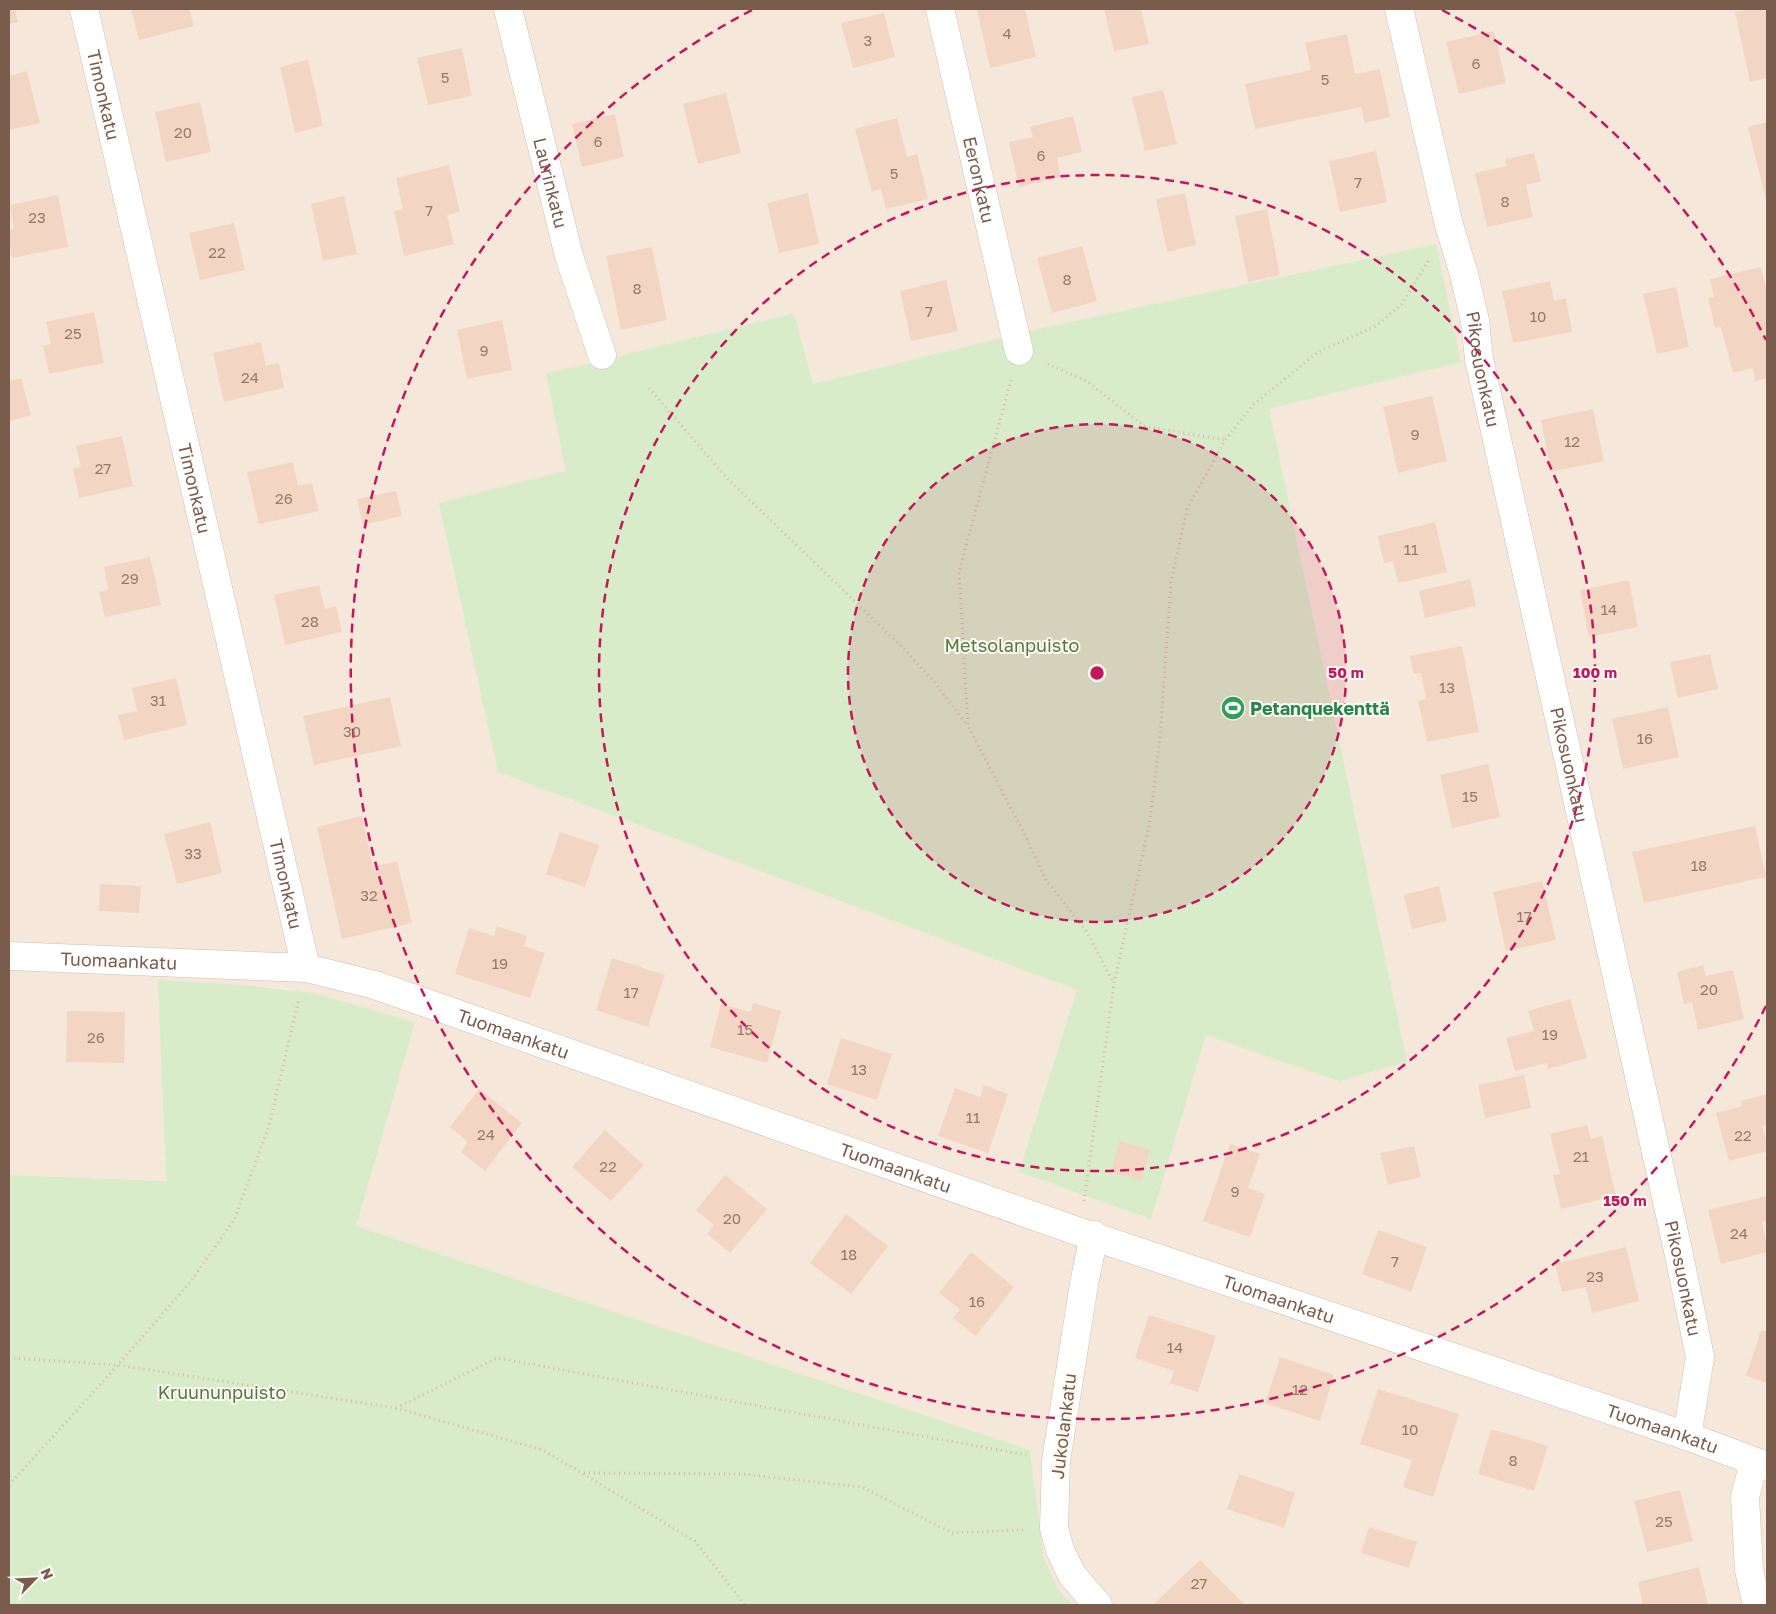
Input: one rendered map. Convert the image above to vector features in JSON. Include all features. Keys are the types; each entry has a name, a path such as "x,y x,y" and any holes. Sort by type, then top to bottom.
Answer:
{"street":[{"name":"Timonkatu","path":"84,9 306,968"},
{"name":"Laurinkatu","path":"508,9 569,256 602,355"},
{"name":"Eeronkatu","path":"940,9 1019,351"},
{"name":"Pikosuonkatu","path":"1399,9 1449,225 1464,274 1475,321 1478,359 1679,1255 1700,1357 1687,1436"},
{"name":"Tuomaankatu","path":"9,956 306,968 376,985 1087,1233 1687,1436 1760,1464"},
{"name":"Jukolankatu","path":"1087,1233 1084,1284 1056,1460 1054,1528 1060,1550 1072,1575 1098,1605"},
{"path":"1757,1605 1749,1570 1745,1497 1760,1464"}],"path":[{"path":"1087,1233 1114,983 1150,821 1160,737 1171,582 1187,509 1225,440 1253,405 1318,352 1376,326 1402,304 1449,225"},
{"path":"968,726 959,572 1019,351 1088,382 1144,426 1225,440"},
{"path":"649,388 726,477 904,649 968,726 1024,832 1046,880 1087,932 1114,983"},
{"path":"9,1484 191,1281 234,1220 269,1126 306,968"},
{"path":"9,1358 118,1364 396,1408 543,1450 695,1541 745,1605"},
{"path":"396,1408 496,1358 1056,1460"},
{"path":"582,1473 742,1474 862,1487 952,1532 1054,1528"}],"shaded area":[{"path":"9,9 1767,9 1767,1605 1073,1605 1058,1589 1044,1558 1030,1450 355,1226 415,1022 286,989 159,981 166,1181 9,1175"}],"green space":[{"name":"Metsolanpuisto","path":"1436,244 1461,362 1269,409 1407,1062 1339,1081 1206,1035 1151,1219 1019,1172 1077,990 498,772 439,503 566,471 546,374 794,313 813,384 1043,328"},
{"name":"Kruununpuisto","path":"158,980 245,985 313,993 415,1022 356,1226 1030,1450 1044,1558 1058,1589 1073,1605 9,1605 9,1175 166,1181"}],"building":[{"path":"9,9 15,9 18,22 9,24"},
{"path":"131,9 189,9 194,26 139,40"},
{"path":"977,9 1025,9 1036,57 990,68"},
{"path":"1104,9 1141,9 1149,44 1114,51"},
{"path":"1767,9 1767,78 1750,82 1735,12"},
{"path":"884,13 895,57 853,68 841,23"},
{"path":"1494,31 1506,83 1459,94 1446,42"},
{"path":"1347,34 1355,74 1380,69 1390,117 1365,123 1361,107 1255,129 1245,84 1311,70 1305,43"},
{"path":"462,48 472,96 428,105 417,58"},
{"path":"308,60 323,126 295,133 280,67"},
{"path":"27,71 40,123 9,130 9,76"},
{"path":"1163,90 1177,144 1145,151 1132,97"},
{"path":"726,93 741,153 698,164 683,104"},
{"path":"200,102 211,152 166,162 155,112"},
{"path":"615,114 624,157 582,167 572,124"},
{"path":"1073,116 1082,152 1057,158 1061,177 1019,187 1009,142 1033,137 1030,127"},
{"path":"897,118 907,157 917,154 928,199 886,209 881,189 872,192 855,129"},
{"path":"1767,122 1767,204 1748,127"},
{"path":"1376,151 1387,202 1340,212 1329,161"},
{"path":"1534,153 1541,181 1526,185 1533,217 1487,227 1475,173 1507,166 1505,159"},
{"path":"449,165 460,212 447,215 454,244 404,256 394,211 403,209 396,178"},
{"path":"808,193 819,244 779,253 767,203"},
{"path":"1185,193 1196,245 1167,252 1156,199"},
{"path":"58,195 68,247 12,258 9,230 14,229 10,205"},
{"path":"344,196 357,254 323,261 311,204"},
{"path":"1267,209 1280,275 1248,282 1235,216"},
{"path":"234,223 245,270 200,280 189,233"},
{"path":"1082,246 1097,301 1052,313 1037,258"},
{"path":"652,247 667,320 621,330 606,256"},
{"path":"1761,267 1767,291 1767,378 1755,381 1753,368 1733,373 1721,327 1715,328 1708,298 1714,297 1710,279"},
{"path":"946,280 958,331 911,341 900,291"},
{"path":"1550,281 1554,301 1566,298 1572,332 1513,343 1502,291"},
{"path":"1676,287 1689,347 1657,354 1643,294"},
{"path":"94,312 104,363 49,374 43,346 51,344 46,322"},
{"path":"502,320 512,370 467,379 457,330"},
{"path":"261,342 266,366 279,363 284,388 224,402 213,353"},
{"path":"21,378 31,415 9,421 9,381"},
{"path":"1432,396 1447,461 1398,473 1383,407"},
{"path":"1593,409 1604,461 1551,472 1541,420"},
{"path":"122,436 133,486 79,498 73,469 81,467 76,446"},
{"path":"293,462 298,486 312,483 319,511 259,524 247,472"},
{"path":"396,491 402,516 363,525 357,499"},
{"path":"1435,522 1447,572 1398,583 1393,561 1384,563 1378,536"},
{"path":"150,557 161,605 105,617 99,592 108,590 104,567"},
{"path":"1470,579 1476,606 1425,618 1419,591"},
{"path":"1629,580 1638,627 1589,637 1580,590"},
{"path":"319,585 325,609 336,606 342,632 285,645 274,595"},
{"path":"1462,646 1479,732 1427,742 1418,701 1426,699 1421,673 1414,674 1410,656"},
{"path":"1710,654 1718,689 1678,698 1670,662"},
{"path":"176,678 187,725 124,740 118,715 137,711 132,688"},
{"path":"390,697 401,746 314,765 303,716"},
{"path":"1668,707 1679,757 1623,769 1612,719"},
{"path":"1488,764 1500,817 1452,828 1440,775"},
{"path":"362,816 373,867 397,861 412,923 342,939 317,827"},
{"path":"210,822 222,873 177,884 164,834"},
{"path":"1755,826 1766,877 1644,903 1632,852"},
{"path":"560,832 599,845 585,887 546,874"},
{"path":"1542,881 1556,940 1506,951 1493,892"},
{"path":"100,884 141,886 139,913 99,911"},
{"path":"1439,886 1447,921 1412,929 1404,895"},
{"path":"497,926 527,936 524,946 545,953 530,998 455,974 469,928 494,936"},
{"path":"612,958 665,975 648,1027 596,1010"},
{"path":"1703,965 1706,976 1733,970 1744,1019 1698,1030 1692,1002 1684,1004 1677,972"},
{"path":"1570,999 1587,1058 1548,1069 1547,1063 1515,1071 1506,1038 1534,1031 1528,1011"},
{"path":"753,1003 781,1011 767,1063 710,1047 721,1004 751,1012"},
{"path":"67,1011 125,1012 124,1063 66,1062"},
{"path":"841,1038 892,1054 877,1100 827,1084"},
{"path":"1524,1075 1531,1108 1485,1118 1478,1085"},
{"path":"984,1085 1008,1094 988,1153 938,1136 955,1088 980,1097"},
{"path":"479,1089 522,1123 485,1171 461,1152 468,1142 450,1127"},
{"path":"1767,1094 1767,1125 1762,1126 1767,1151 1729,1161 1716,1113 1742,1106 1741,1101"},
{"path":"1587,1125 1591,1139 1602,1136 1616,1196 1561,1209 1553,1175 1560,1174 1550,1134"},
{"path":"605,1130 644,1165 611,1201 572,1167"},
{"path":"1120,1141 1150,1150 1141,1181 1111,1172"},
{"path":"1230,1144 1260,1154 1248,1188 1265,1194 1250,1237 1203,1221"},
{"path":"1414,1146 1421,1177 1388,1185 1380,1153"},
{"path":"725,1175 767,1209 730,1253 707,1234 714,1225 696,1210"},
{"path":"1767,1196 1767,1221 1762,1222 1767,1252 1721,1264 1708,1210"},
{"path":"846,1214 888,1246 851,1294 810,1263"},
{"path":"1378,1230 1427,1247 1411,1292 1362,1274"},
{"path":"1626,1247 1639,1301 1592,1313 1586,1287 1562,1292 1555,1264"},
{"path":"971,1252 1014,1287 976,1336 953,1318 960,1309 939,1293"},
{"path":"1149,1315 1216,1336 1198,1392 1170,1383 1174,1371 1135,1358"},
{"path":"1761,1330 1767,1332 1767,1383 1746,1376"},
{"path":"1280,1357 1334,1375 1320,1421 1265,1403"},
{"path":"1378,1389 1459,1414 1433,1497 1403,1487 1412,1460 1360,1444"},
{"path":"1491,1429 1548,1446 1534,1491 1478,1474"},
{"path":"1239,1474 1295,1493 1284,1528 1227,1509"},
{"path":"1680,1490 1693,1541 1647,1552 1634,1501"},
{"path":"1369,1527 1417,1542 1409,1568 1361,1553"},
{"path":"1200,1560 1245,1605 1153,1605"},
{"path":"1699,1567 1708,1605 1643,1605 1638,1582"}],"place":[{"name":"Petanquekenttä","path":"1233,708"}]}
